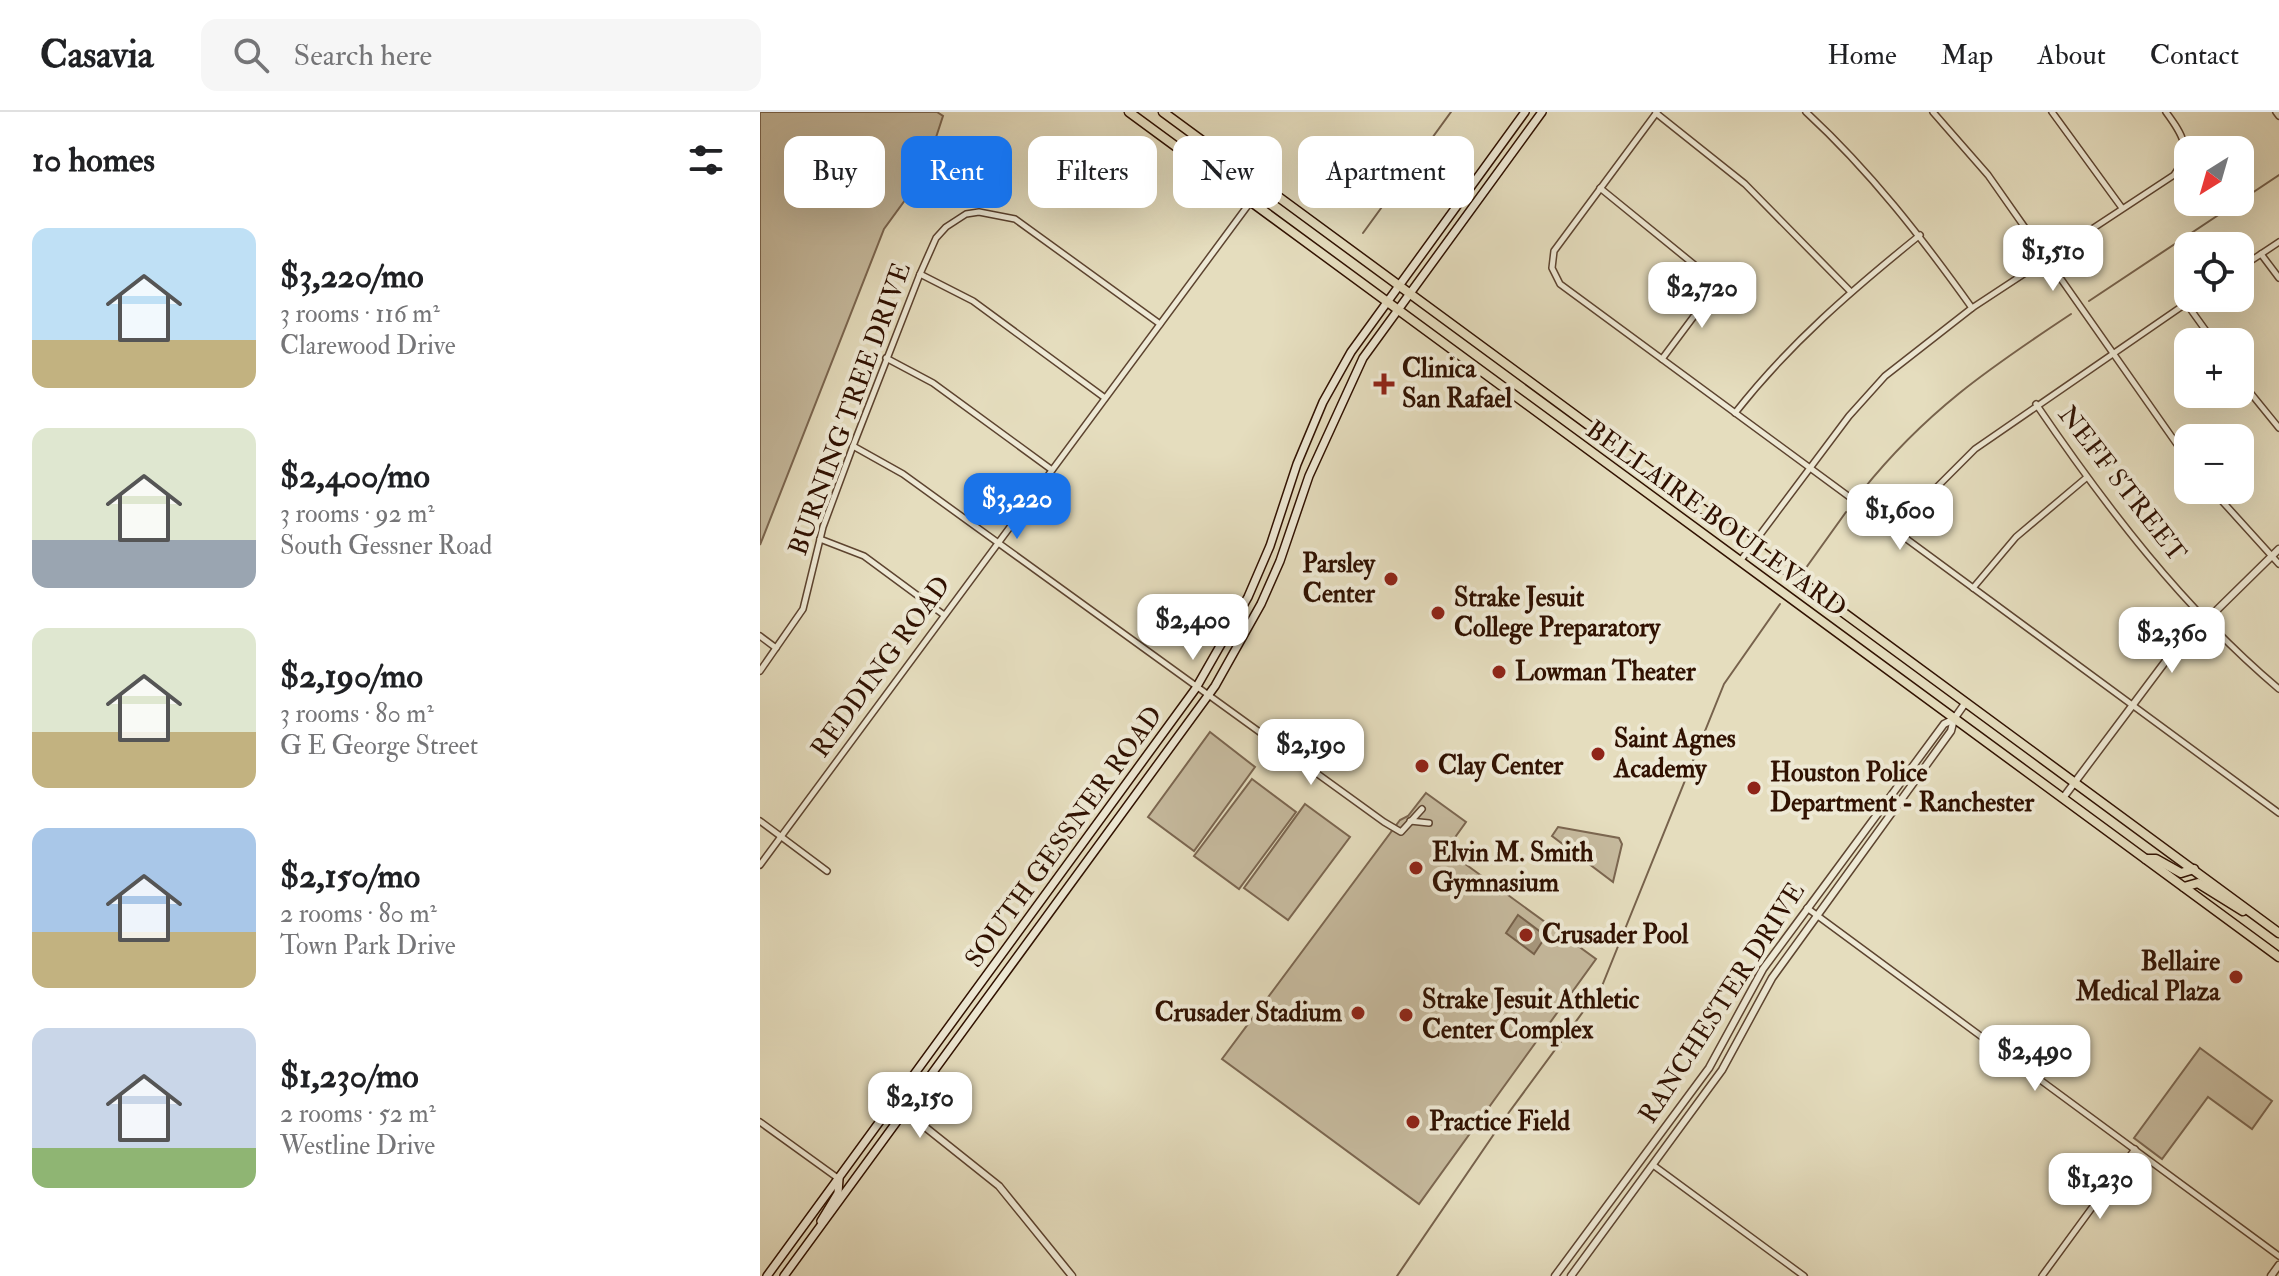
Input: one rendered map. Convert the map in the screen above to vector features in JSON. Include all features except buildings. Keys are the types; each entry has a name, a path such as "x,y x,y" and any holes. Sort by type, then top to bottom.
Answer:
{"main road":[{"name":"BELLAIRE BOULEVARD","path":"1129,112 1173,144"},
{"name":"BELLAIRE BOULEVARD","path":"1163,112 1196,136"},
{"name":"SOUTH GESSNER ROAD","path":"767,1276 1196,688 1248,597 1323,402 1351,352 1525,112"},
{"name":"SOUTH GESSNER ROAD","path":"784,1276 1208,695 1239,647 1261,604 1338,409 1363,358 1542,112"},
{"path":"1477,177 1489,185"},
{"name":"BELLAIRE BOULEVARD","path":"1282,199 2279,933"},
{"name":"BELLAIRE BOULEVARD","path":"1261,208 2279,957"},
{"path":"1542,415 1553,400"},
{"path":"1323,402 1338,409"},
{"path":"1644,490 1655,474"},
{"path":"1137,770 1148,779"},
{"path":"1085,842 1096,850"},
{"path":"2146,859 2156,859 2181,873 2194,869"},
{"path":"2184,887 2193,881 2198,883 2229,905 2259,918"},
{"path":"1034,912 1045,921"},
{"path":"981,985 992,993"},
{"path":"820,1227 823,1214 841,1185 839,1179"},
{"path":"781,1257 793,1265"}],"street":[{"path":"1806,112 1878,185 1920,235 1972,308"},
{"path":"1933,112 1988,175 2174,441"},
{"path":"2052,112 2122,208"},
{"path":"1740,561 1809,467 1885,376 1972,308 2174,175 2184,161 2186,148 2182,133 2166,112"},
{"path":"1850,291 1745,184 1656,113 1554,251 1552,268 1565,288 2279,813"},
{"path":"1600,188 1718,284 1662,359"},
{"name":"REDDING ROAD","path":"760,865 1246,208"},
{"name":"BURNING TREE DRIVE","path":"760,671 803,609 820,539 886,358 936,238 956,219 979,212 1015,219 1160,324"},
{"path":"1735,413 1771,366 1850,291 1920,235"},
{"path":"2254,259 2279,242"},
{"path":"2261,254 2279,278"},
{"path":"920,274 973,301 1105,398"},
{"path":"1900,535 1938,486 1975,449 2174,311"},
{"path":"886,358 933,383 1052,470"},
{"path":"2254,397 2279,428"},
{"name":"NEFF STREET","path":"2036,404 2124,527 2206,619 2279,689"},
{"path":"853,446 903,474 1196,688 1401,832 1422,809"},
{"path":"1973,588 2016,537 2086,478"},
{"path":"2224,504 2279,564"},
{"path":"820,539 864,556 945,615"},
{"path":"2063,798 2168,658 2279,549"},
{"path":"760,636 776,648"},
{"name":"RANCHESTER DRIVE","path":"1571,1276 1732,1054 1763,991 1951,731 1954,719 1966,702"},
{"name":"RANCHESTER DRIVE","path":"1555,1276 1718,1054 1752,986 1807,908 1944,724 1954,719"},
{"path":"1910,769 1919,776"},
{"path":"1879,809 1890,817"},
{"path":"760,821 827,871"},
{"path":"1409,821 1429,823"},
{"path":"1807,908 2279,1256"},
{"path":"1752,986 1763,991"},
{"path":"1696,1086 1705,1092"},
{"path":"895,1103 999,1186 1072,1276"},
{"path":"760,1122 839,1179"},
{"path":"2042,1276 2135,1149"},
{"path":"1652,1164 1804,1276"},
{"path":"1627,1179 1636,1185"},
{"path":"1574,1251 1584,1258"},
{"path":"2271,1276 2279,1265"}],"shaded area":[{"path":"760,112 937,112 943,116 936,136 901,136 901,206 884,229 760,545"},
{"path":"1210,732 1255,767 1194,851 1148,817"},
{"path":"1252,779 1296,812 1239,889 1194,856"},
{"name":"Strake Jesuit Athletic Center Complex","path":"1426,793 1466,822 1446,850 1596,959 1419,1204 1222,1059 1400,820 1408,816"},
{"path":"1305,804 1350,837 1288,920 1244,888"},
{"path":"1558,827 1619,838 1622,844 1613,882 1552,836"},
{"name":"Crusader Pool","path":"1518,915 1546,936 1534,954 1506,933"},
{"path":"2200,1048 2272,1101 2252,1129 2208,1097 2162,1159 2134,1138"}],"waterway":[{"path":"1363,233 1451,112"},
{"path":"2254,192 2279,175"},
{"path":"2089,301 2217,216"},
{"path":"1862,491 1934,415 2012,354 2071,314"},
{"path":"1803,572 1846,512"},
{"path":"1397,1276 1507,1115 1602,986 1724,684 1780,604"}],"place":[{"name":"Clinica San Rafael","path":"1384,384"},
{"name":"Parsley Center","path":"1391,579"},
{"name":"Strake Jesuit College Preparatory","path":"1438,613"},
{"name":"Lowman Theater","path":"1499,672"},
{"name":"Saint Agnes Academy","path":"1598,754"},
{"name":"Clay Center","path":"1422,766"},
{"name":"Houston Police Department - Ranchester","path":"1754,788"},
{"name":"Elvin M. Smith Gymnasium","path":"1416,868"},
{"name":"Crusader Pool","path":"1526,935"},
{"name":"Bellaire Medical Plaza","path":"2236,977"},
{"name":"Crusader Stadium","path":"1358,1013"},
{"name":"Strake Jesuit Athletic Center Complex","path":"1406,1015"},
{"name":"Practice Field","path":"1413,1122"}]}
